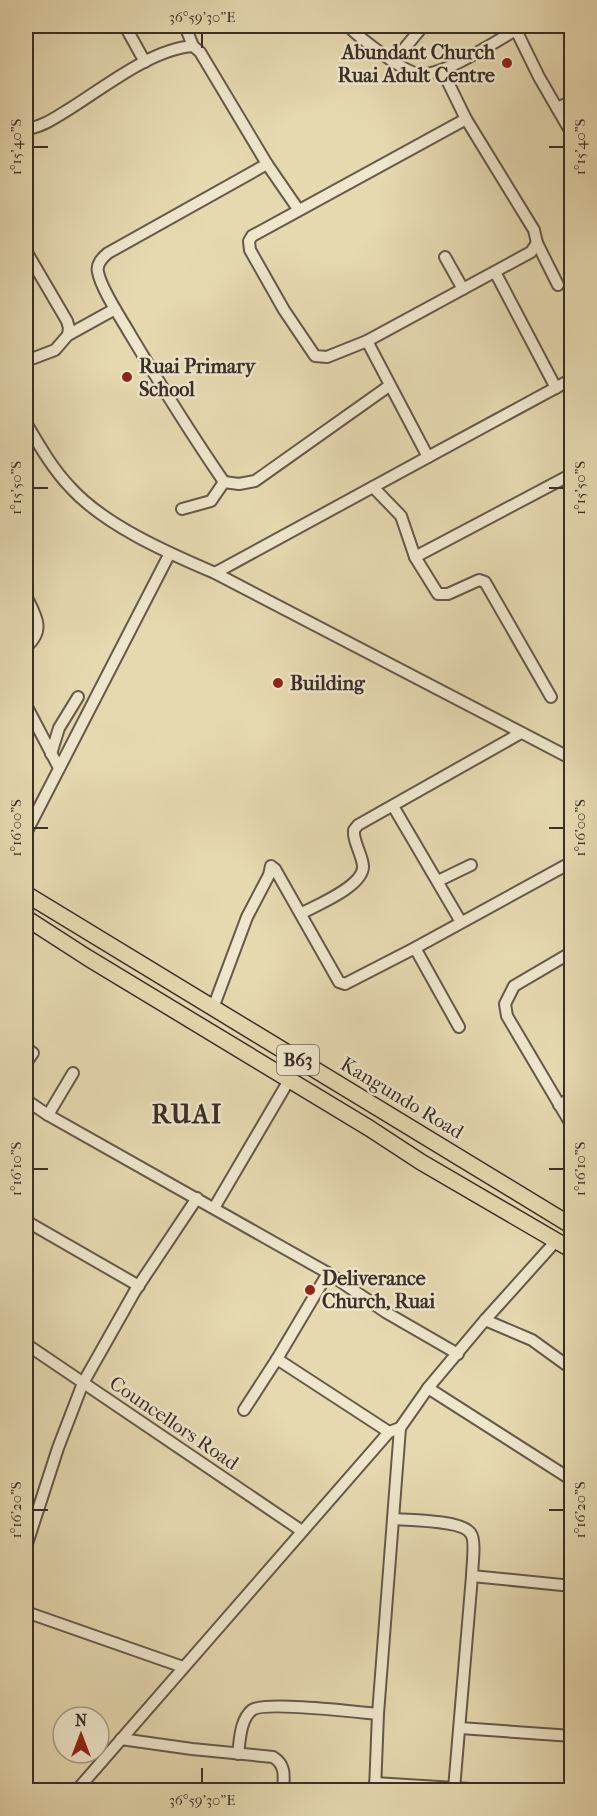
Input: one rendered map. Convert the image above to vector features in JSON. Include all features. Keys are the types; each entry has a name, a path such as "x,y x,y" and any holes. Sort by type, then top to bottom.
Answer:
{"highway":[{"name":"Kangundo Road","path":"26,894 572,1226"},
{"name":"B63","path":"26,918 421,1162 572,1250"}],"street":[{"path":"125,26 145,62"},
{"path":"185,26 193,46 200,52 267,164 298,209"},
{"path":"348,26 408,71 417,74 442,70 515,28 539,77 572,134"},
{"path":"394,61 423,26"},
{"path":"26,129 45,124 145,62 183,47 193,46"},
{"path":"442,70 466,119 534,230 537,243 558,285"},
{"path":"558,108 572,101"},
{"path":"466,119 252,236 249,241 250,250 284,310 315,356 327,357 366,340 495,272 531,252 537,243"},
{"path":"267,164 108,253 100,260 98,273 115,309 224,482 239,484 255,481 389,386"},
{"path":"26,251 67,321 68,334"},
{"path":"445,257 463,289"},
{"path":"495,272 556,388"},
{"path":"26,361 54,350 68,334 115,309"},
{"path":"366,340 428,457"},
{"path":"215,573 572,379"},
{"path":"26,423 48,459 70,487 111,520 170,554 215,573 572,759"},
{"path":"415,557 572,474"},
{"path":"182,509 211,501 224,482"},
{"path":"373,487 401,516 415,557 438,594 448,594 478,580 485,582 551,697"},
{"path":"26,833 170,554"},
{"path":"26,596 35,614 38,629 35,637 26,647"},
{"path":"51,754 59,728 78,697"},
{"path":"26,705 59,768"},
{"path":"302,913 330,898 359,878 363,871 363,864 354,839 354,830 358,825 521,733"},
{"path":"393,806 460,922"},
{"path":"213,1008 248,917 269,875 271,866 302,913 339,982 343,984 415,948 572,862"},
{"path":"438,881 471,865"},
{"path":"415,948 459,1027"},
{"path":"572,952 513,986 506,1004 507,1016 572,1126"},
{"path":"26,1048 33,1053 26,1063"},
{"path":"48,1114 73,1073"},
{"path":"214,1208 285,1087"},
{"path":"559,1105 572,1098"},
{"path":"26,1100 328,1273 387,1313 458,1354"},
{"path":"26,1547 58,1448 83,1383 139,1286 197,1198"},
{"path":"26,1221 139,1286"},
{"path":"487,1791 375,1787 378,1714 400,1428 428,1388 556,1241"},
{"path":"244,1410 328,1273"},
{"path":"485,1320 532,1340 572,1369"},
{"name":"Councellors Road","path":"26,1344 302,1531"},
{"path":"277,1359 389,1432"},
{"path":"428,1388 572,1479"},
{"path":"76,1791 389,1432 400,1428"},
{"path":"393,1519 465,1527 471,1533 473,1540 454,1789"},
{"path":"471,1576 572,1586"},
{"path":"26,1612 183,1667"},
{"path":"238,1754 244,1721 252,1710 284,1707 378,1714"},
{"path":"460,1728 572,1736"},
{"path":"121,1739 267,1756 280,1762 284,1775 283,1791"}],"place":[{"name":"Abundant Church Ruai Adult Centre","path":"507,63"},
{"name":"Ruai Primary School","path":"127,377"},
{"name":"Building","path":"278,683"},
{"name":"Deliverance Church, Ruai","path":"310,1290"}],"district":[{"name":"RUAI","path":"187,1114"}]}
